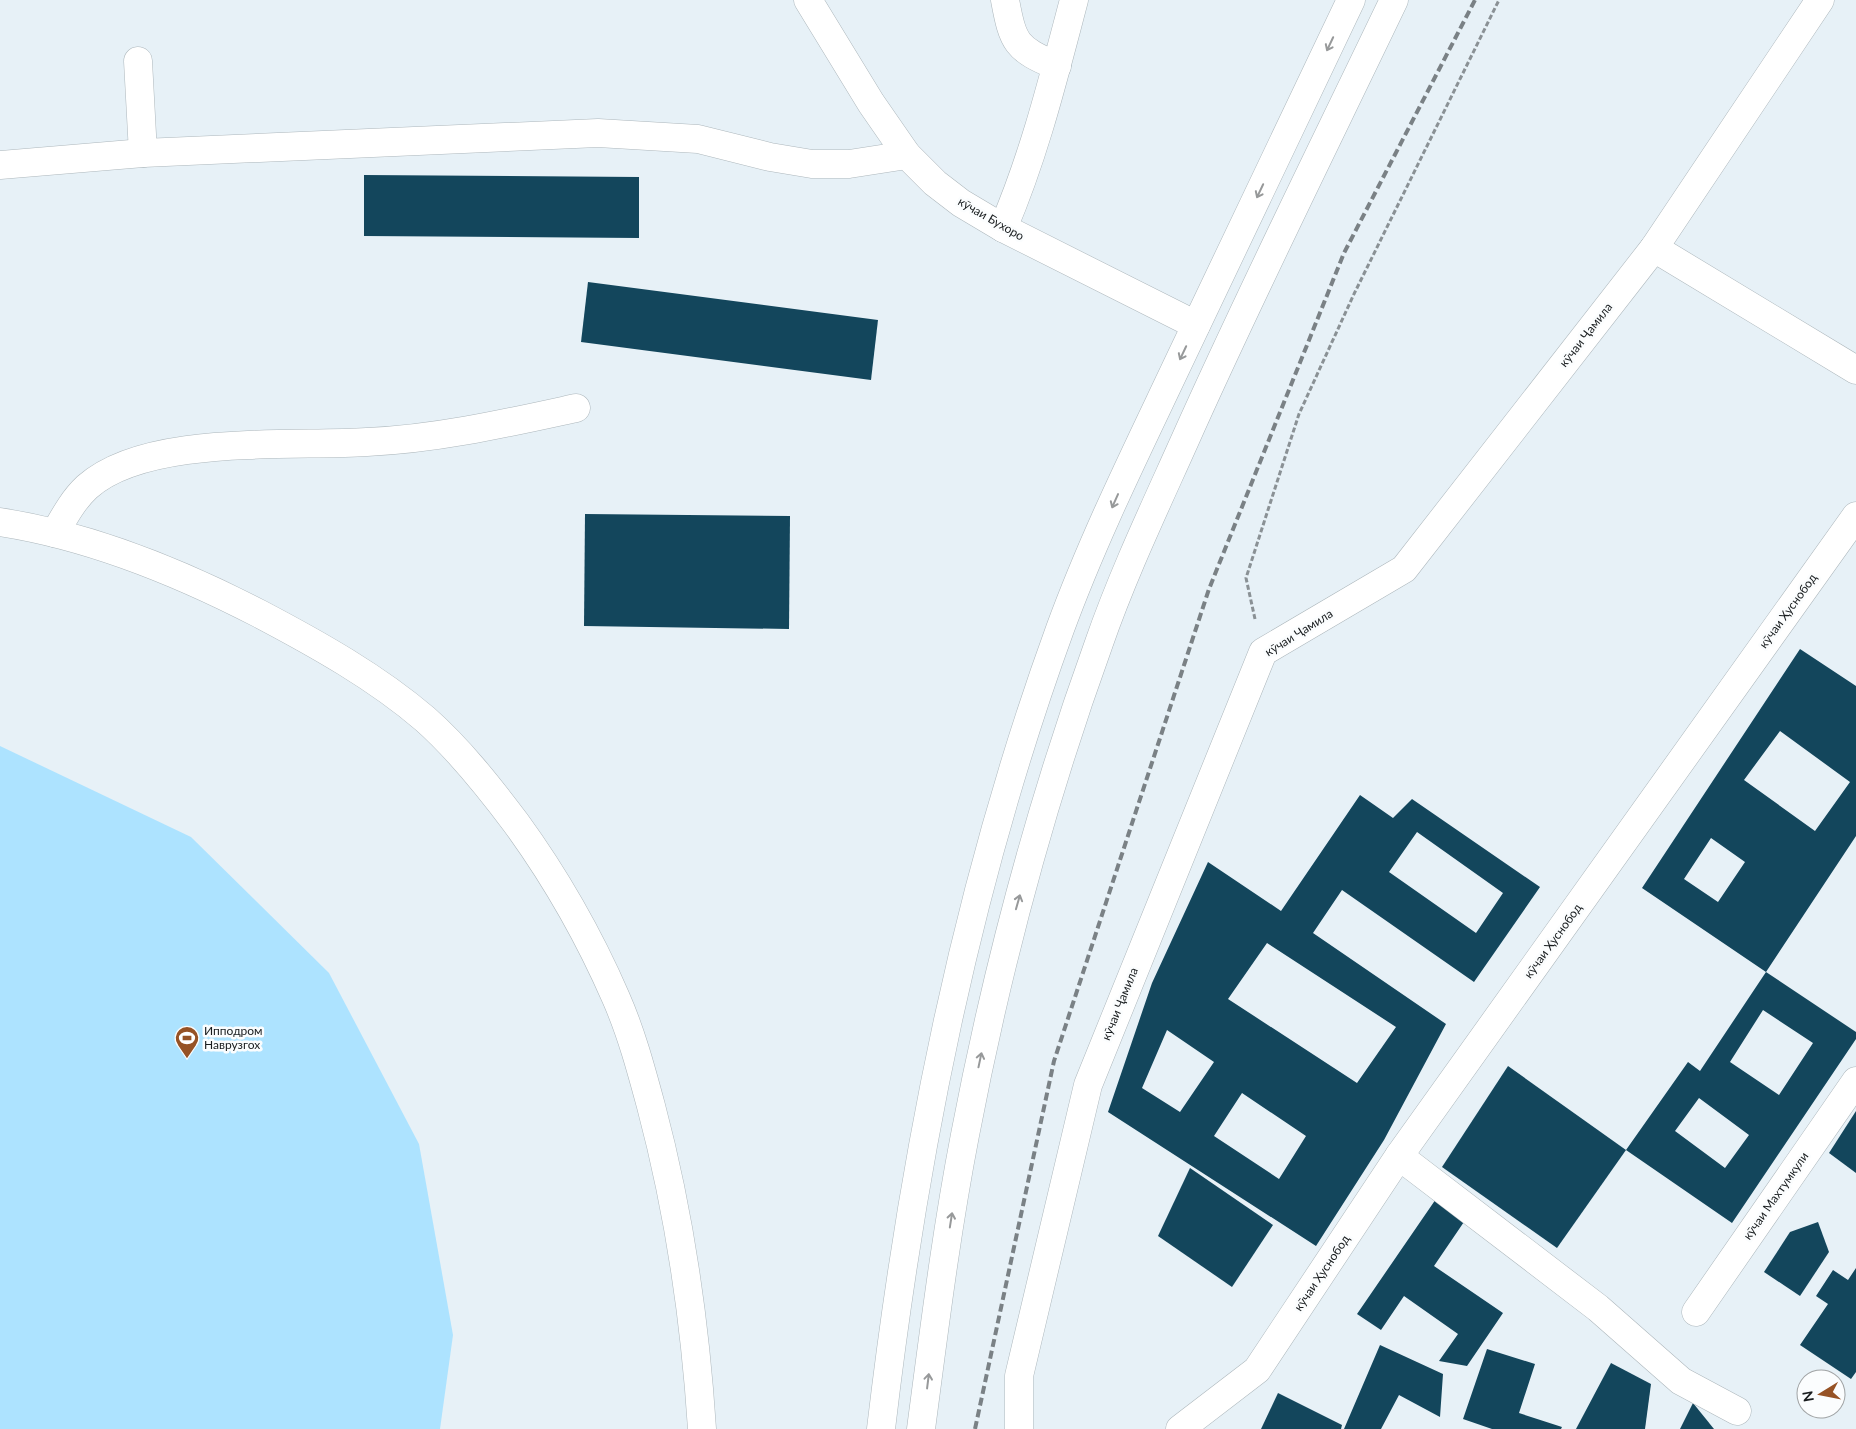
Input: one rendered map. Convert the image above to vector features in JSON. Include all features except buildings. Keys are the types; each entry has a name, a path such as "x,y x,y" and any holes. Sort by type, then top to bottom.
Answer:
{"street":[{"name":"кӯчаи Бухоро","path":"808,0 871,103 907,155 935,183 960,203 1003,228 1196,325"},
{"path":"1006,0 1012,33 1017,43 1032,56 1057,66"},
{"path":"1003,228 1025,178 1074,0"},
{"path":"881,1429 901,1272 932,1093 956,979 1002,807 1024,734 1073,597 1196,325 1351,0"},
{"path":"921,1429 946,1248 977,1078 1012,925 1064,742 1100,638 1164,487 1248,302 1394,0"},
{"name":"кӯчаи Ҷамила","path":"1019,1429 1019,1376 1088,1085 1263,652 1404,569 1654,248 1820,0"},
{"path":"138,61 143,153"},
{"path":"0,165 143,153 598,133 698,139 770,157 812,164 849,164 907,155"},
{"path":"1654,248 1856,370"},
{"path":"55,533 74,501 87,487 103,475 154,455 270,444 367,442 409,438 463,430 576,408"},
{"name":"кӯчаи Ҳуснобод","path":"1180,1429 1257,1370 1399,1156 1856,516"},
{"path":"0,522 55,533 142,561 196,582 299,634 425,720 492,792 552,874 618,1000 639,1062 672,1193 692,1327 702,1429"},
{"name":"кӯчаи Махтумкули","path":"1696,1312 1856,1081"},
{"path":"1399,1156 1598,1308 1681,1381 1736,1411"}],"path":[{"path":"1263,652 1246,578 1299,414 1358,285 1499,0"}],"shaded area":[{"name":"Ипподром Наврузгох","path":"0,746 191,837 329,973 419,1144 453,1335 440,1429 0,1429"}],"railway":[{"path":"975,1429 1054,1061 1209,589 1344,253 1475,0"}],"place":[{"name":"Ипподром Наврузгох","path":"187,1059"}]}
